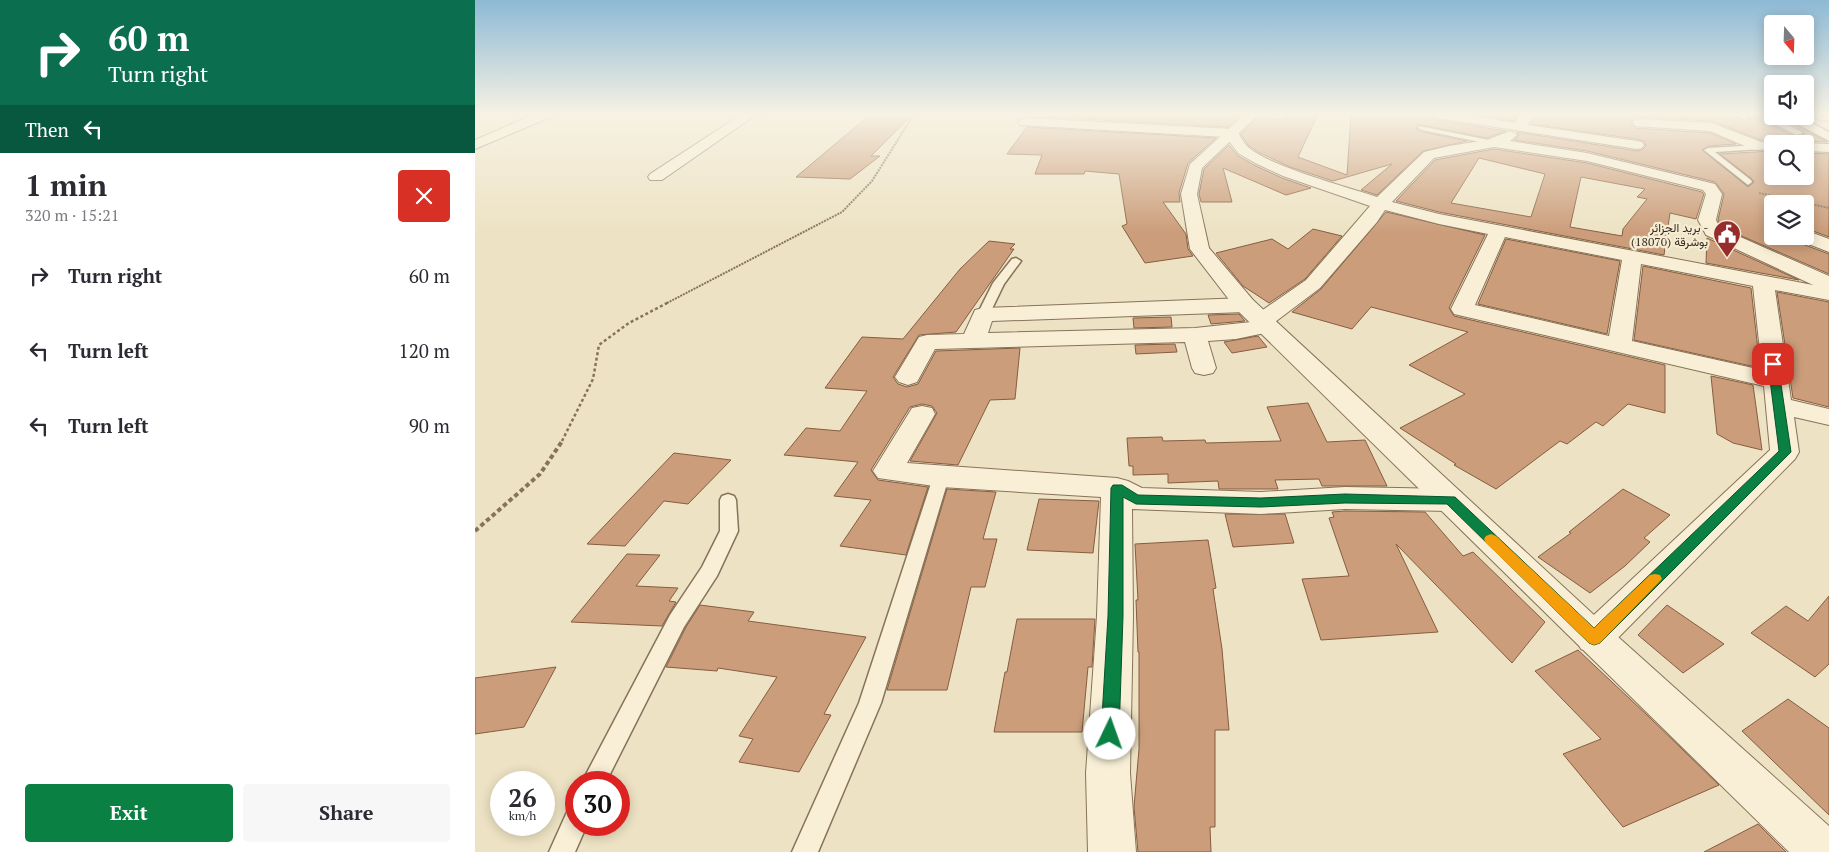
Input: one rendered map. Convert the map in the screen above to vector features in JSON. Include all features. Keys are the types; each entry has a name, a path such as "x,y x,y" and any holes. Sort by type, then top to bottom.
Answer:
{"street":[{"path":"656,177 691,154"},
{"path":"1208,154 1195,167 1189,194 1200,249 1258,317 1594,638 1823,852"},
{"path":"1249,154 1297,176 1380,204 1439,219 1829,294"},
{"path":"909,377 927,342 1195,335 1236,332 1313,284 1371,218 1380,204 1429,156 1434,154"},
{"path":"1567,154 1638,168 1709,187 1715,194 1707,220 1712,231 1829,284"},
{"path":"1637,154 1638,168"},
{"path":"1499,230 1462,309 1619,346 1776,393 1829,417"},
{"path":"1814,234 1829,239"},
{"path":"1814,240 1829,246"},
{"path":"1619,346 1632,256"},
{"path":"1594,638 1785,452 1763,281"},
{"path":"973,341 983,314 1258,317"},
{"path":"1195,335 1203,368"},
{"path":"922,414 888,471 941,477 1117,488 1136,499 1261,502 1345,498 1450,500"},
{"path":"1112,852 1108,773 1115,616 1117,488"}],"lane":[{"path":"1713,154 1748,182"},
{"path":"983,314 999,283 1016,261"},
{"path":"805,852 870,703 941,477"},
{"path":"600,771 677,621 710,572 722,548 729,531 728,500"},
{"path":"562,852 569,836"}],"path":[{"path":"475,531 540,474 567,436 593,379 599,345 629,323 842,212 872,181 889,154"},
{"path":"1755,192 1829,208"}],"building":[{"path":"824,154 873,154 871,156 880,156 850,179 796,177"},
{"path":"1007,154 1198,154 1188,163 1179,193 1180,202 1163,202 1186,234 1188,249 1193,256 1145,263 1122,226 1127,224 1119,174 1085,171 1084,174 1035,174 1042,155"},
{"path":"1220,154 1236,154 1254,165 1282,178 1311,188 1286,195 1223,168 1232,202 1201,202 1199,194 1204,169"},
{"path":"1262,154 1300,154 1298,157 1347,175 1348,154 1420,154 1377,195 1361,190 1392,164 1333,181 1290,167"},
{"path":"1468,154 1526,154 1587,163 1704,194 1696,219 1670,213 1664,255 1439,212 1396,201 1435,160","holes":["1479,158 1545,174 1531,217 1451,203","1581,177 1645,189 1637,197 1647,199 1623,229 1622,236 1570,227"]},
{"path":"1598,154 1707,154 1748,187 1754,182 1752,179 1720,154 1764,154 1764,185 1814,185 1814,154 1829,154 1829,237 1814,231 1814,195 1764,195 1764,245 1805,245 1829,254 1829,274 1721,227 1718,220 1724,194 1715,182"},
{"path":"1386,212 1485,235 1449,308 1454,316 1665,365 1665,413 1628,404 1603,426 1596,422 1567,444 1560,441 1496,489 1454,465 1456,464 1400,428 1465,394 1409,365 1468,332 1371,307 1352,329 1292,312 1321,289"},
{"path":"1313,229 1342,236 1305,279 1269,303 1243,286 1216,253 1272,239 1288,249"},
{"name":"بريد الجزائر - بوشرقة (18070)","path":"1707,238 1799,280 1706,263"},
{"path":"1506,239 1620,261 1607,334 1478,304"},
{"path":"989,241 1015,244 1010,249 1014,249 956,332 919,335 893,377 898,384 907,387 918,384 936,351 1020,348 1015,399 990,400 958,465 910,461 937,413 932,406 922,404 910,407 871,470 878,480 928,487 906,555 840,546 871,500 834,496 858,462 784,455 806,428 840,431 867,391 825,388 862,337 903,339 960,269"},
{"path":"1643,266 1751,288 1760,368 1634,340"},
{"path":"1777,292 1829,302 1829,407 1793,398"},
{"path":"1239,314 1245,321 1211,324 1208,315"},
{"path":"1171,317 1172,327 1134,328 1133,318"},
{"path":"1258,336 1267,347 1232,353 1224,342"},
{"path":"1175,344 1177,352 1136,354 1135,345"},
{"path":"1711,376 1753,385 1762,450 1733,443 1717,434"},
{"path":"1308,403 1327,442 1365,440 1387,486 1322,486 1319,479 1275,480 1278,489 1219,489 1218,481 1168,483 1168,474 1133,475 1133,466 1129,466 1127,438 1162,437 1163,441 1205,440 1206,443 1281,441 1267,407"},
{"path":"674,453 731,460 688,504 664,501 625,546 587,544"},
{"path":"947,489 996,492 983,539 997,539 985,587 971,587 947,690 887,690"},
{"path":"1623,489 1670,515 1644,538 1650,542 1625,566 1590,593 1538,557 1571,533 1569,532"},
{"path":"1039,499 1099,501 1093,553 1027,550"},
{"path":"1332,512 1425,512 1463,556 1473,552 1545,622 1512,663 1396,544 1438,632 1321,640 1302,579 1349,576 1329,518 1334,517"},
{"path":"1225,514 1285,514 1294,543 1233,547"},
{"path":"1208,540 1216,588 1213,589 1222,649 1229,730 1215,730 1215,827 1210,827 1211,852 1138,852 1134,807 1139,749 1139,652 1136,600 1138,600 1135,544"},
{"path":"627,554 660,555 636,586 678,588 669,601 676,602 662,626 571,622"},
{"path":"1829,596 1829,664 1815,677 1751,633 1786,606 1808,621"},
{"path":"700,605 754,612 748,621 866,637 824,714 831,715 799,772 739,762 753,739 739,736 777,677 718,668 717,671 666,667 686,627"},
{"path":"1667,605 1724,644 1683,673 1638,635"},
{"path":"1017,619 1095,619 1092,667 1088,667 1082,732 994,732"},
{"path":"1578,650 1719,785 1623,827 1563,754 1601,739 1535,671"},
{"path":"556,667 524,727 475,734 475,678"},
{"path":"1788,699 1829,728 1829,815 1742,731"},
{"path":"1758,824 1786,852 1704,852"}],"slow traffic":[{"path":"1491,539 1594,638 1655,579"}],"place":[{"name":"بريد الجزائر - بوشرقة (18070)","path":"1727,258"}],"route":[{"path":"1110,734 1115,616 1117,488 1136,499 1261,502 1345,498 1450,500 1594,638 1785,452 1773,364"}]}
